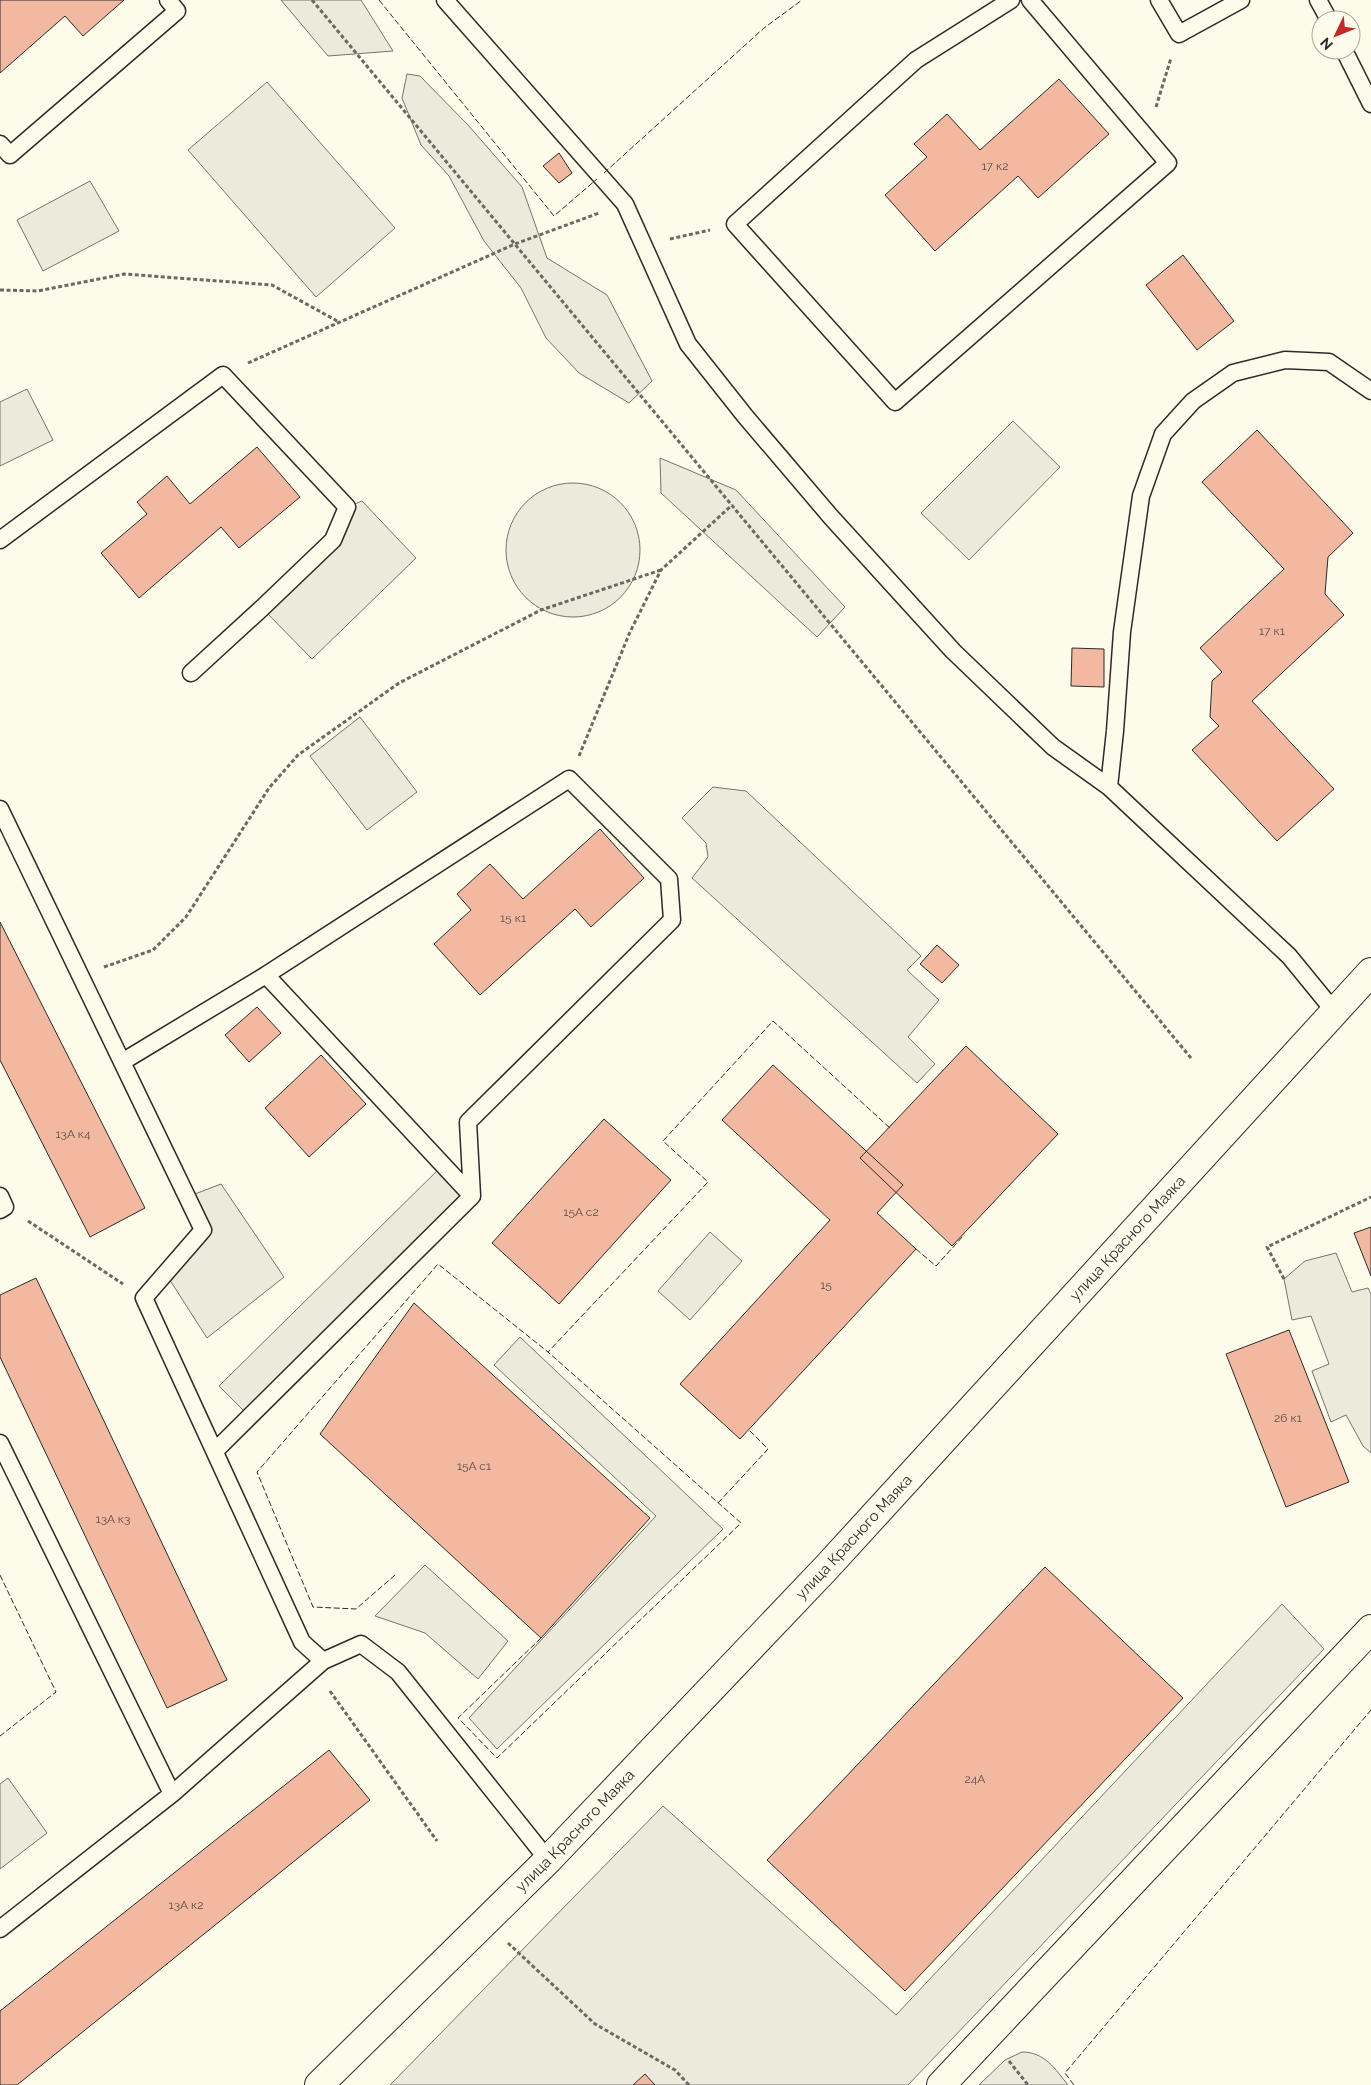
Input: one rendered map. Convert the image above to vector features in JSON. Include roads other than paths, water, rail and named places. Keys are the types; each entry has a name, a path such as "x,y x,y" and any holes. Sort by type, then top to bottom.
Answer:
{"street":[{"name":"улица Красного Маяка","path":"319,2085 548,1860 827,1567 1371,972"},
{"path":"941,2085 1371,1629"}],"lane":[{"path":"0,144 10,155 178,11 168,0"},
{"path":"445,0 625,204 688,344 818,503 952,651 1053,747 1109,786 1288,956 1334,1011"},
{"path":"1011,0 916,60 735,224 896,402 1168,163 1030,0"},
{"path":"1159,0 1179,34 1241,0"},
{"path":"1349,60 1371,104"},
{"path":"1109,786 1122,632 1141,496 1164,434 1193,400 1233,373 1284,360 1329,362 1371,391"},
{"path":"0,540 222,375 346,507 333,540 191,672"},
{"path":"122,1062 266,975 569,780 669,879 672,920 468,1122 472,1196 214,1451"},
{"path":"0,809 203,1230 144,1298 302,1642 318,1665"},
{"path":"266,975 472,1196"},
{"path":"0,1443 172,1794"},
{"path":"0,1929 172,1794 318,1665 361,1644 398,1672 548,1860"}]}
